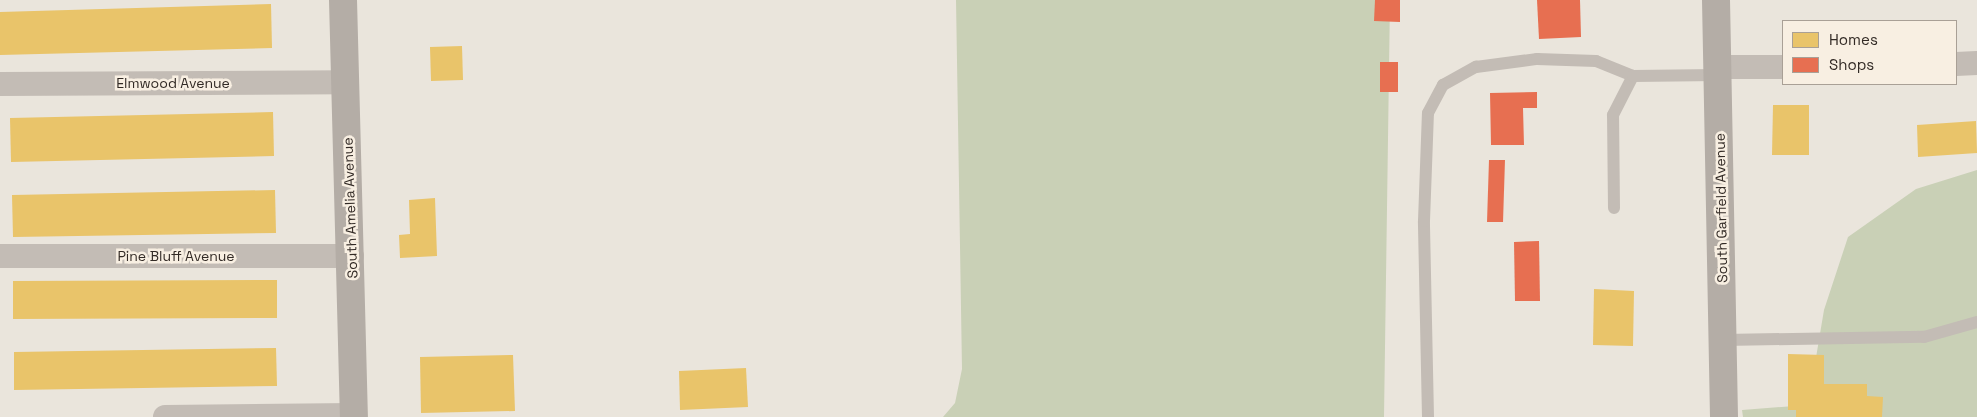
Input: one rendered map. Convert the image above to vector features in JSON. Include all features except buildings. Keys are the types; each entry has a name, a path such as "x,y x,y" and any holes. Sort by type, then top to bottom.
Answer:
{"street":[{"name":"South Amelia Avenue","path":"343,0 352,256 354,416"},
{"name":"South Garfield Avenue","path":"1716,0 1724,417"},
{"path":"1957,64 1977,64"},
{"path":"1718,71 1782,68"},
{"name":"Elmwood Avenue","path":"0,84 345,82"},
{"name":"Pine Bluff Avenue","path":"0,256 352,256"},
{"path":"165,417 354,416"}],"lane":[{"path":"1428,417 1424,221 1428,113 1443,85 1476,67 1537,59 1596,61 1633,76 1718,71"},
{"path":"1614,208 1613,115 1633,76"},
{"path":"1723,340 1924,337 1977,322"}],"green space":[{"path":"956,0 1390,0 1384,417 943,417 955,403 962,369"},
{"path":"1977,170 1977,417 1743,417 1742,410 1808,405 1824,310 1848,237 1916,189"}]}
